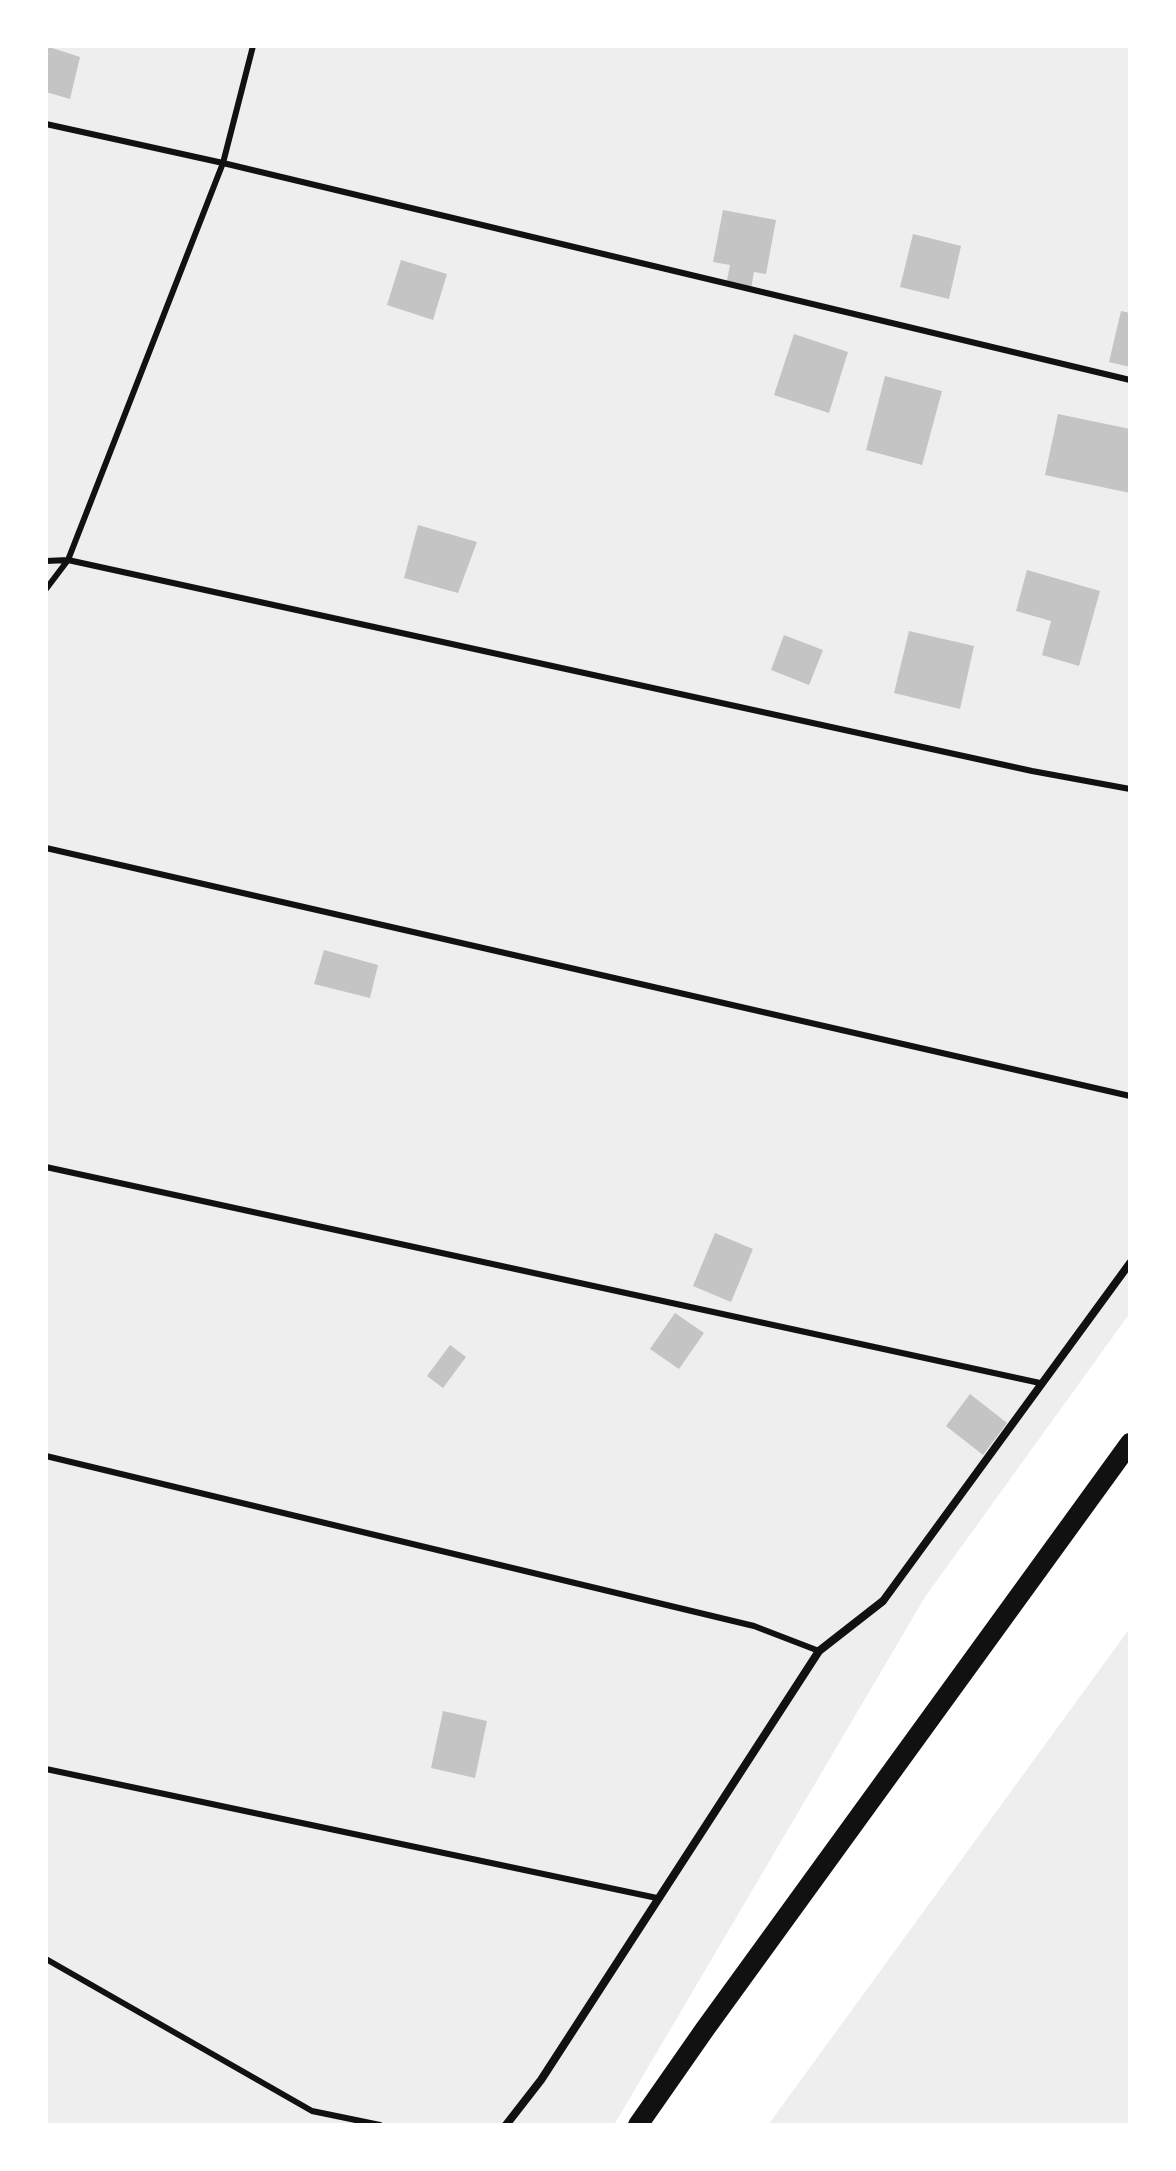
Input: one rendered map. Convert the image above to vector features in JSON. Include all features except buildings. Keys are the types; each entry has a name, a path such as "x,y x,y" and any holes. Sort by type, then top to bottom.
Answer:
{"main road":[{"path":"638,2125 1130,1443"}],"street":[{"path":"506,2125 541,2080 819,1651 883,1601 1130,1263"}],"lane":[{"path":"46,589 68,560 223,163 253,46"},
{"path":"46,124 223,163 1130,380"},
{"path":"46,561 68,560 1032,771 1130,789"},
{"path":"46,848 1130,1096"},
{"path":"46,1167 1040,1383"},
{"path":"46,1456 754,1626 819,1651"},
{"path":"46,1769 657,1898"},
{"path":"46,1959 312,2111 380,2125"}],"shaded area":[{"path":"46,46 1130,46 1130,1313 925,1597 614,2125 46,2125"},
{"path":"1130,1628 1130,2125 768,2125"}]}
